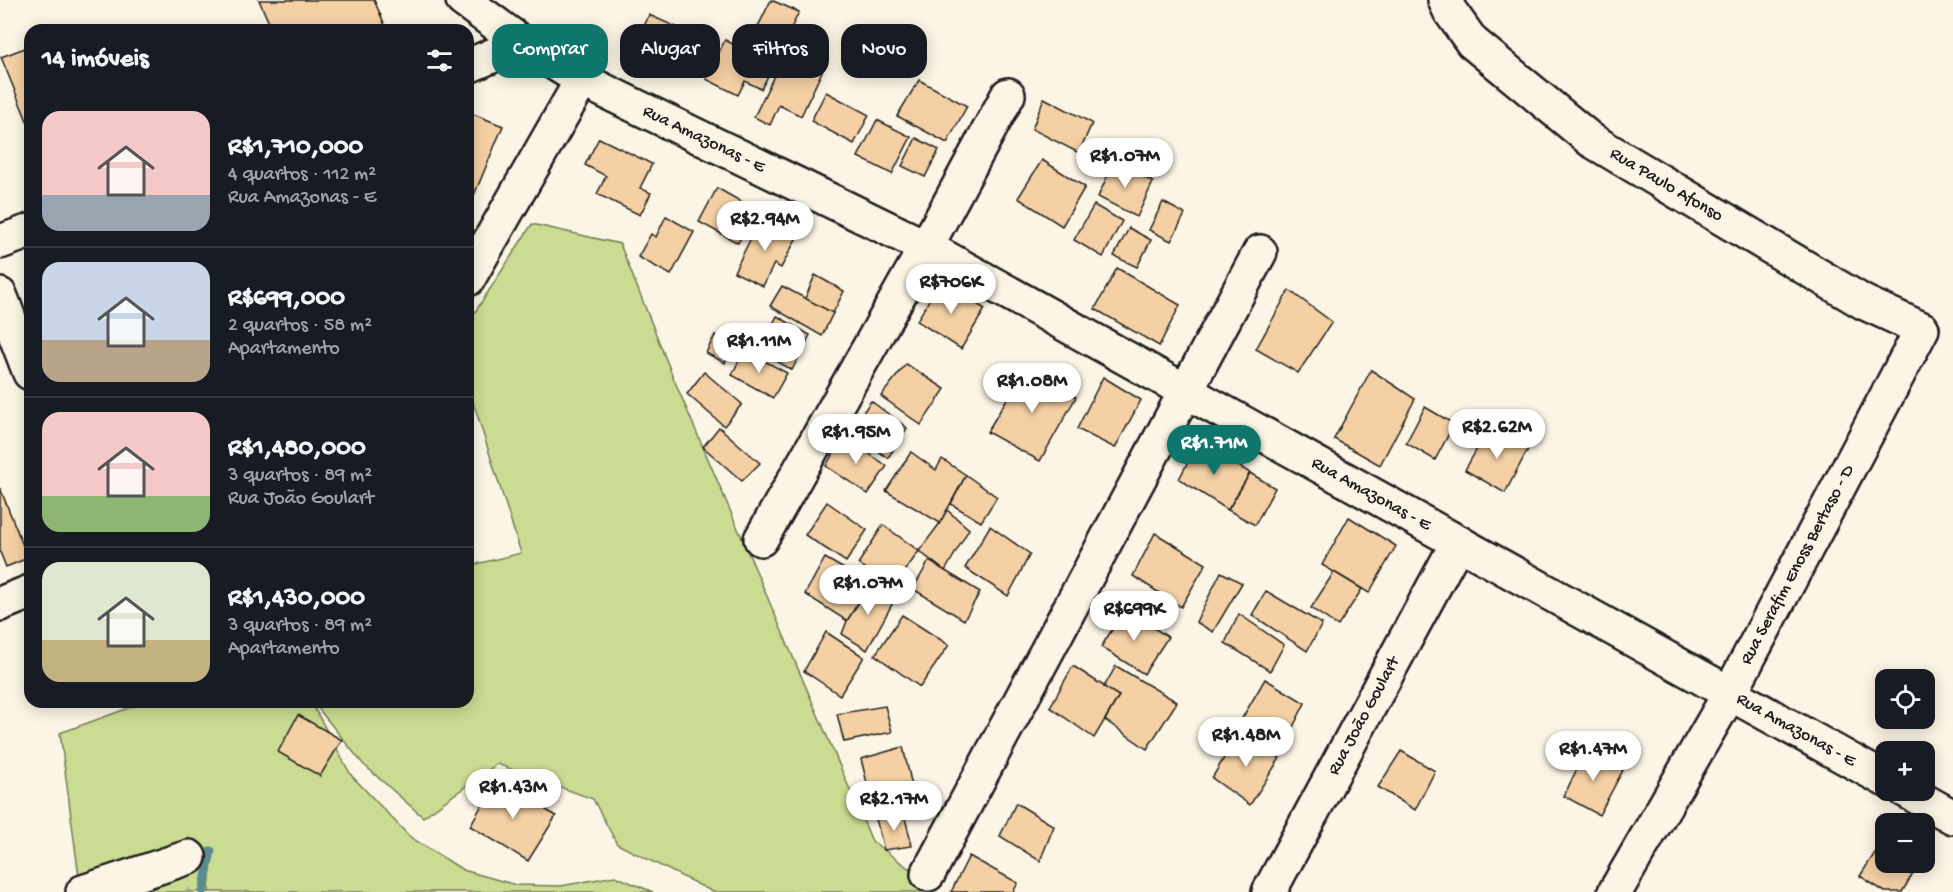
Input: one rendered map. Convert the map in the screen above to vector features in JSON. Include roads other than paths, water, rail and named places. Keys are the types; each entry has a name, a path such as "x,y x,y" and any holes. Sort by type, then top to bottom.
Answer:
{"street":[{"name":"Rua Amazonas - E","path":"463,0 496,24"},
{"name":"Rua Paulo Afonso","path":"1444,0 1472,42 1591,140 1863,302 1922,329"},
{"path":"474,63 492,56"},
{"name":"Rua Amazonas - E","path":"579,78 926,247 1875,774"},
{"path":"474,269 582,80"},
{"path":"761,539 926,247 1008,95"},
{"path":"0,242 24,233"},
{"path":"928,874 1260,252"},
{"path":"0,295 24,357"},
{"name":"Rua Serafim Enoss Bertaso - D","path":"1616,892 1730,693 1922,329"},
{"name":"Rua João Goulart","path":"1269,892 1458,542"},
{"path":"0,604 24,594"},
{"path":"1925,801 1953,817"},
{"path":"83,892 189,857"}],"waterway":[{"path":"203,892 211,851"}]}
